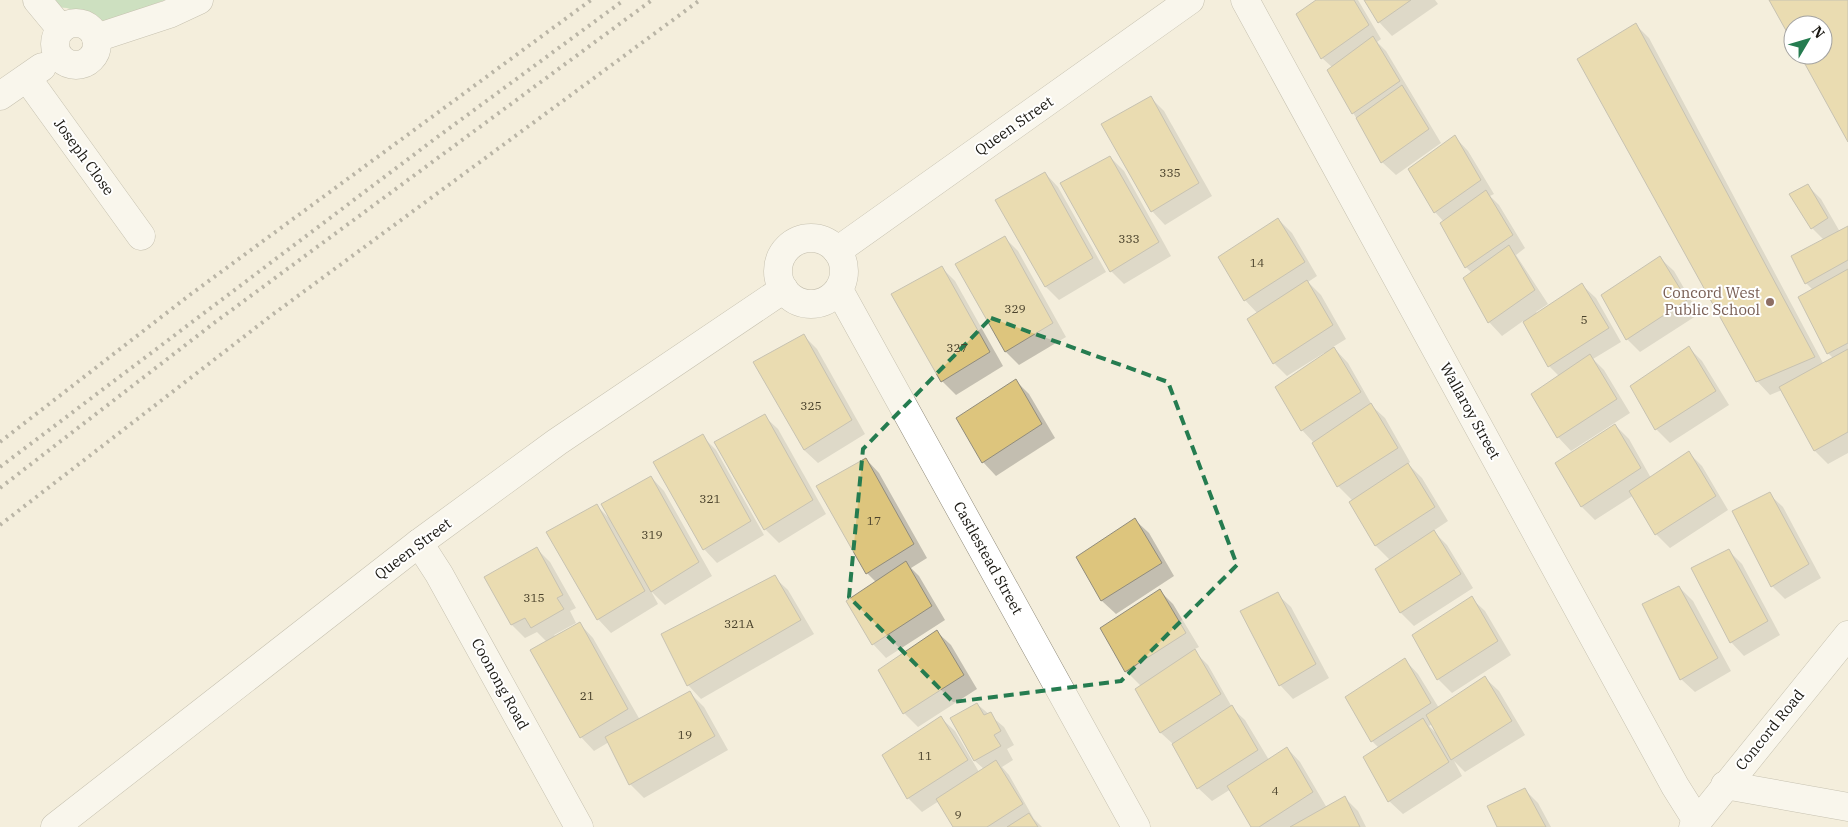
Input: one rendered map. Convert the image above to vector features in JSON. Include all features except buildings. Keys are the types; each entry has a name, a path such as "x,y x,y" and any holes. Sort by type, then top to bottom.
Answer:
{"street":[{"path":"37,0 61,29"},
{"path":"96,38 169,14 199,0"},
{"name":"Queen Street","path":"837,251 1190,0"},
{"name":"Wallaroy Street","path":"1245,0 1695,824"},
{"path":"68,24 82,24 88,27 96,38 96,51 88,62 76,66 69,64 58,56 55,44 61,29 68,24"},
{"path":"0,96 58,56"},
{"name":"Joseph Close","path":"27,78 141,236"},
{"path":"819,239 829,243 837,251 844,269 839,290 823,302 801,302 784,288 779,278 781,256 797,240 819,239"},
{"name":"Queen Street","path":"55,827 419,543 558,442 784,288"},
{"name":"Castlestead Street","path":"839,290 1136,827"},
{"name":"Coonong Road","path":"419,543 444,583 579,827"},
{"name":"Concord Road","path":"1695,824 1848,635"},
{"path":"1725,785 1848,807"}],"highlighted area":[{"path":"991,318 1168,382 1237,565 1121,681 953,702 849,597 863,449"}],"green space":[{"path":"51,0 165,0 107,22 67,8 55,7"}],"railway":[{"path":"0,442 191,294 591,0"},
{"path":"0,467 436,138 624,0"},
{"path":"0,488 214,323 652,0"},
{"path":"0,525 272,315 700,0"}],"place":[{"name":"Concord West Public School","path":"1770,302"}]}
